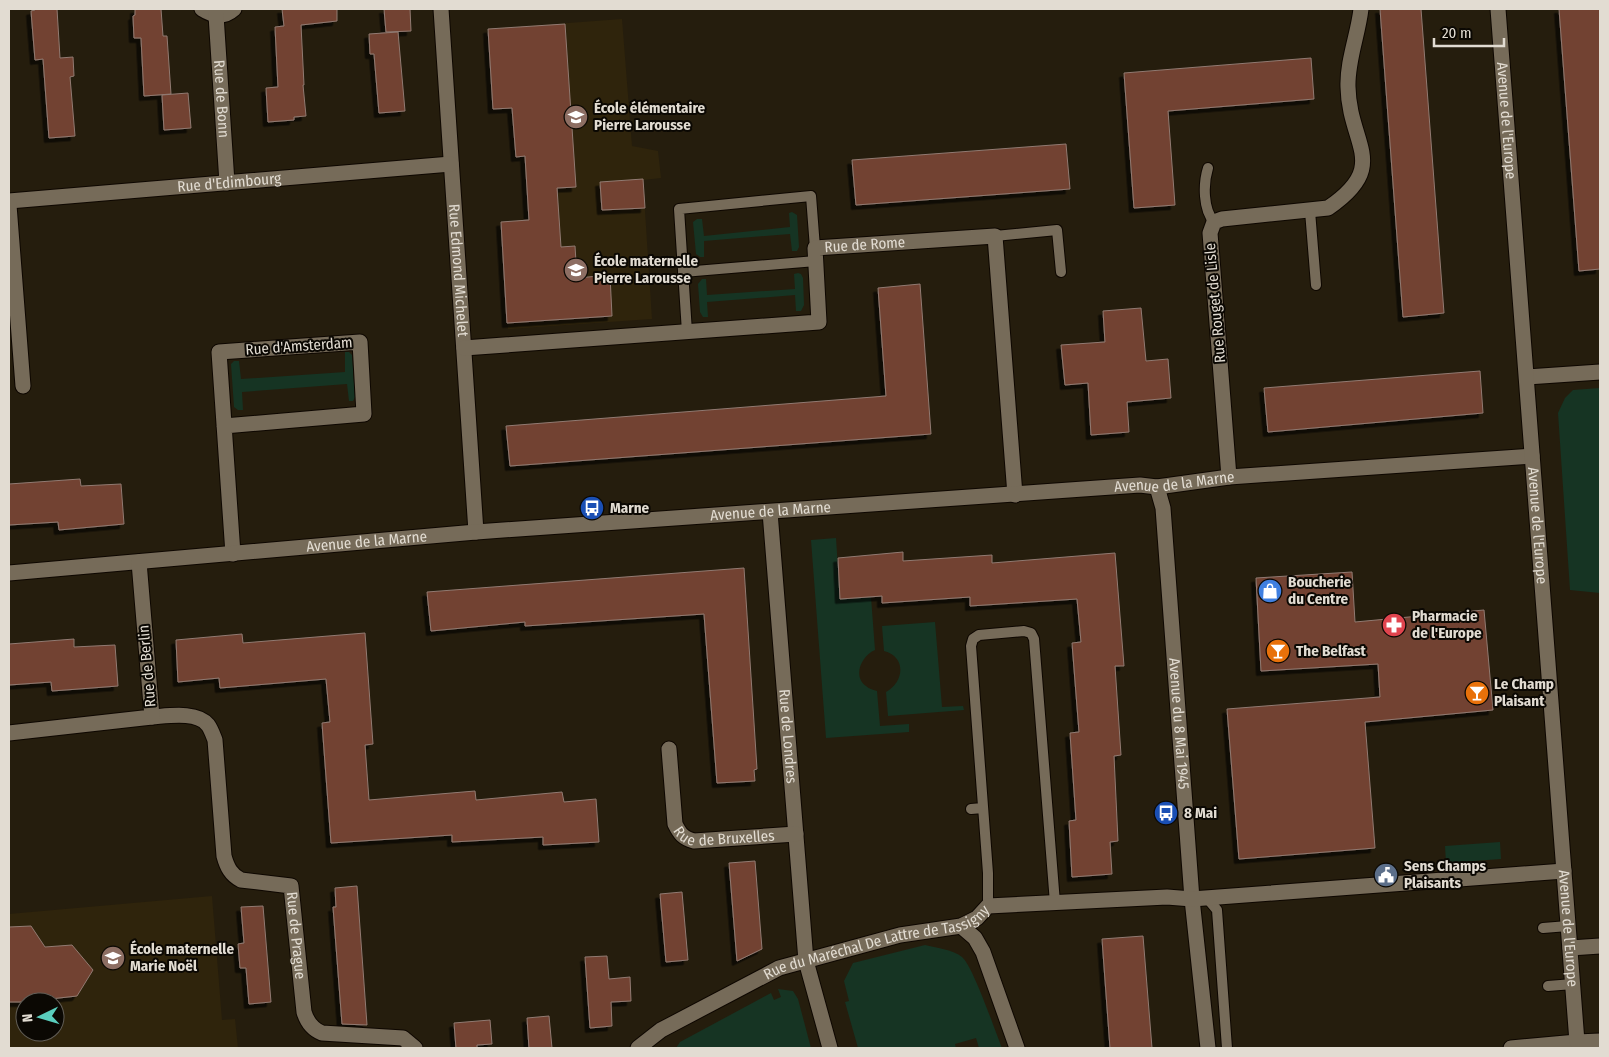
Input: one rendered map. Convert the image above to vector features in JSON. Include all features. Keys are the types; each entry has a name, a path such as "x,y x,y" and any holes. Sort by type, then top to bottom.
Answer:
{"street":[{"path":"202,9 216,15 224,15 234,9"},
{"name":"Rue Edmond Michelet","path":"441,9 476,532"},
{"name":"Rue Rouget de Lisle","path":"1229,476 1210,233 1214,222 1222,219 1328,208 1342,199 1359,178 1363,165 1361,147 1349,108 1348,71 1361,9"},
{"name":"Avenue de l'Europe","path":"1498,9 1577,1042"},
{"name":"Rue de Bonn","path":"216,15 227,183"},
{"name":"Rue d'Edimbourg","path":"9,201 451,164"},
{"path":"9,205 14,332 23,386"},
{"path":"995,236 1016,495"},
{"name":"Rue de Rome","path":"464,348 819,322 815,254 995,236"},
{"name":"Rue d'Amsterdam","path":"224,426 364,414 360,342 219,352 224,426 233,554"},
{"path":"1527,378 1600,372"},
{"name":"Avenue de la Marne","path":"9,572 476,532 1140,485 1158,487 1229,476 1532,456"},
{"name":"Avenue du 8 Mai 1945","path":"1158,487 1163,508 1200,899 1208,1048"},
{"name":"Rue de Londres","path":"770,512 806,961 830,1048"},
{"name":"Rue de Berlin","path":"9,733 152,717 139,562"},
{"name":"Rue de Prague","path":"152,717 197,717 208,725 215,740 224,856 229,870 241,880 291,886 306,1020 315,1030 322,1034 403,1038 415,1048"},
{"name":"Rue de Bruxelles","path":"669,749 675,824 685,838 694,841 796,834"},
{"name":"Rue du Maréchal De Lattre de Tassigny","path":"638,1048 653,1043 661,1030 779,968 900,935 961,926 977,918 988,906 1167,897 1200,899 1564,871"},
{"path":"961,926 974,938 983,952 1018,1048"},
{"path":"1570,948 1600,946"},
{"path":"1511,1048 1600,1041"}],"lane":[{"path":"1208,168 1204,179 1208,214 1214,222"},
{"path":"683,272 815,254 811,196 679,209 683,272 687,332"},
{"path":"1310,211 1316,285"},
{"path":"995,236 1057,230 1061,272"},
{"path":"988,906 971,646 973,639 979,635 1024,632 1031,634 1034,639 1055,903"},
{"path":"971,809 983,808"},
{"path":"1200,899 1217,910 1225,954 1229,1011 1227,1048"},
{"path":"1543,928 1568,926"},
{"path":"1548,986 1573,984"}],"shaded area":[{"path":"622,19 632,146 658,151 661,178 643,180 652,319 508,329 501,222 529,220 521,108 493,109 488,29"},
{"name":"École maternelle Marie Noël","path":"212,896 222,1020 235,1019 238,1048 9,1048 9,914"}],"green space":[{"path":"792,212 797,215 799,247 797,251 792,251 790,234 704,241 704,257 696,254 693,222 697,219 702,219 704,236 790,227 789,213"},
{"path":"798,273 803,278 804,305 801,311 796,311 795,295 707,302 708,317 703,317 700,312 698,284 702,279 706,279 707,295 795,289 794,274"},
{"path":"345,352 349,352 352,355 355,397 353,401 349,401 347,384 242,392 243,410 238,410 234,407 231,364 234,361 239,361 241,379 345,372"},
{"path":"1600,388 1600,593 1570,590 1558,413 1565,398 1573,390"},
{"path":"836,538 840,599 871,597 875,650 866,656 860,666 860,677 867,687 877,691 880,726 909,724 909,732 826,738 811,540"},
{"path":"935,622 942,707 963,706 964,710 888,716 886,692 897,682 900,670 897,659 884,651 882,626"},
{"path":"1500,842 1501,859 1446,863 1445,846"},
{"path":"925,945 954,952 967,963 978,985 1002,1048 979,1048 976,1038 955,1044 956,1048 858,1048 845,1002 849,1001 844,981 853,963"},
{"path":"778,989 793,991 798,999 811,1048 676,1048 680,1042 771,993 774,1000 781,997"}],"building":[{"path":"35,9 57,9 60,58 73,57 74,76 70,77 75,136 49,138 43,59 35,60 31,11"},
{"path":"135,9 161,9 163,36 167,36 171,94 144,96 141,38 134,38 133,16 135,15"},
{"path":"282,9 337,9 337,21 301,25 306,116 294,117 294,120 268,122 266,88 278,87 275,27 284,26"},
{"path":"384,9 410,9 411,31 386,32"},
{"path":"1380,9 1421,9 1444,313 1403,317"},
{"path":"1559,9 1600,9 1600,269 1579,271"},
{"path":"565,24 576,187 557,188 561,247 575,246 577,278 610,275 612,316 507,323 501,222 529,220 525,156 516,157 512,108 493,109 488,29"},
{"path":"398,32 405,111 379,113 374,54 370,54 369,34"},
{"path":"1311,58 1314,99 1168,111 1175,205 1134,208 1124,73"},
{"path":"188,93 191,128 164,130 162,95"},
{"path":"1066,144 1070,189 856,205 852,160"},
{"path":"643,179 645,208 602,210 600,182"},
{"path":"920,284 931,434 510,466 506,426 886,396 878,288"},
{"path":"1141,308 1146,361 1168,359 1171,398 1127,402 1129,432 1091,435 1088,383 1065,385 1061,345 1105,342 1103,311"},
{"path":"1480,371 1483,413 1268,432 1264,388"},
{"path":"80,479 81,486 121,484 124,524 59,530 58,522 9,525 9,484"},
{"path":"903,552 903,561 992,555 992,563 1115,553 1124,666 1115,666 1121,755 1114,756 1118,841 1110,842 1112,874 1072,877 1069,821 1076,820 1070,733 1079,732 1072,643 1081,642 1077,599 970,606 970,597 882,603 882,596 840,599 838,558"},
{"path":"744,568 757,769 754,770 755,781 717,783 704,614 525,626 525,622 431,631 427,592"},
{"path":"1352,572 1355,622 1484,610 1493,710 1365,722 1375,848 1239,859 1227,709 1380,697 1378,664 1261,671 1256,578"},
{"path":"365,633 373,744 365,745 369,800 475,791 476,800 562,792 564,802 596,799 599,842 543,845 543,837 452,842 452,835 331,843 322,723 330,722 326,679 220,688 219,678 178,682 176,640 242,634 243,643"},
{"path":"74,639 74,647 115,645 118,686 52,691 51,682 9,685 9,644"},
{"path":"755,861 762,949 737,961 729,863"},
{"path":"357,886 367,1025 342,1024 333,907 336,907 335,888"},
{"path":"682,892 688,960 666,962 660,894"},
{"path":"263,906 271,1002 249,1004 246,968 240,968 238,944 244,943 241,907"},
{"path":"31,926 45,947 72,945 93,970 77,996 65,997 65,992 15,992 15,1002 9,1002 9,927"},
{"path":"1143,936 1152,1048 1110,1048 1102,939"},
{"path":"607,956 609,979 630,977 631,1001 611,1002 612,1026 590,1028 585,957"},
{"path":"549,1016 552,1048 529,1048 527,1018"},
{"path":"490,1020 492,1044 477,1045 477,1048 456,1048 454,1023"}],"place":[{"name":"École élémentaire Pierre Larousse","path":"576,117"},
{"name":"École maternelle Pierre Larousse","path":"576,270"},
{"name":"Marne","path":"592,508"},
{"name":"Boucherie du Centre","path":"1270,591"},
{"name":"Pharmacie de l'Europe","path":"1394,625"},
{"name":"The Belfast","path":"1278,651"},
{"name":"Le Champ Plaisant","path":"1477,693"},
{"name":"8 Mai","path":"1166,813"},
{"name":"Sens Champs Plaisants","path":"1386,875"},
{"name":"École maternelle Marie Noël","path":"113,958"}]}
